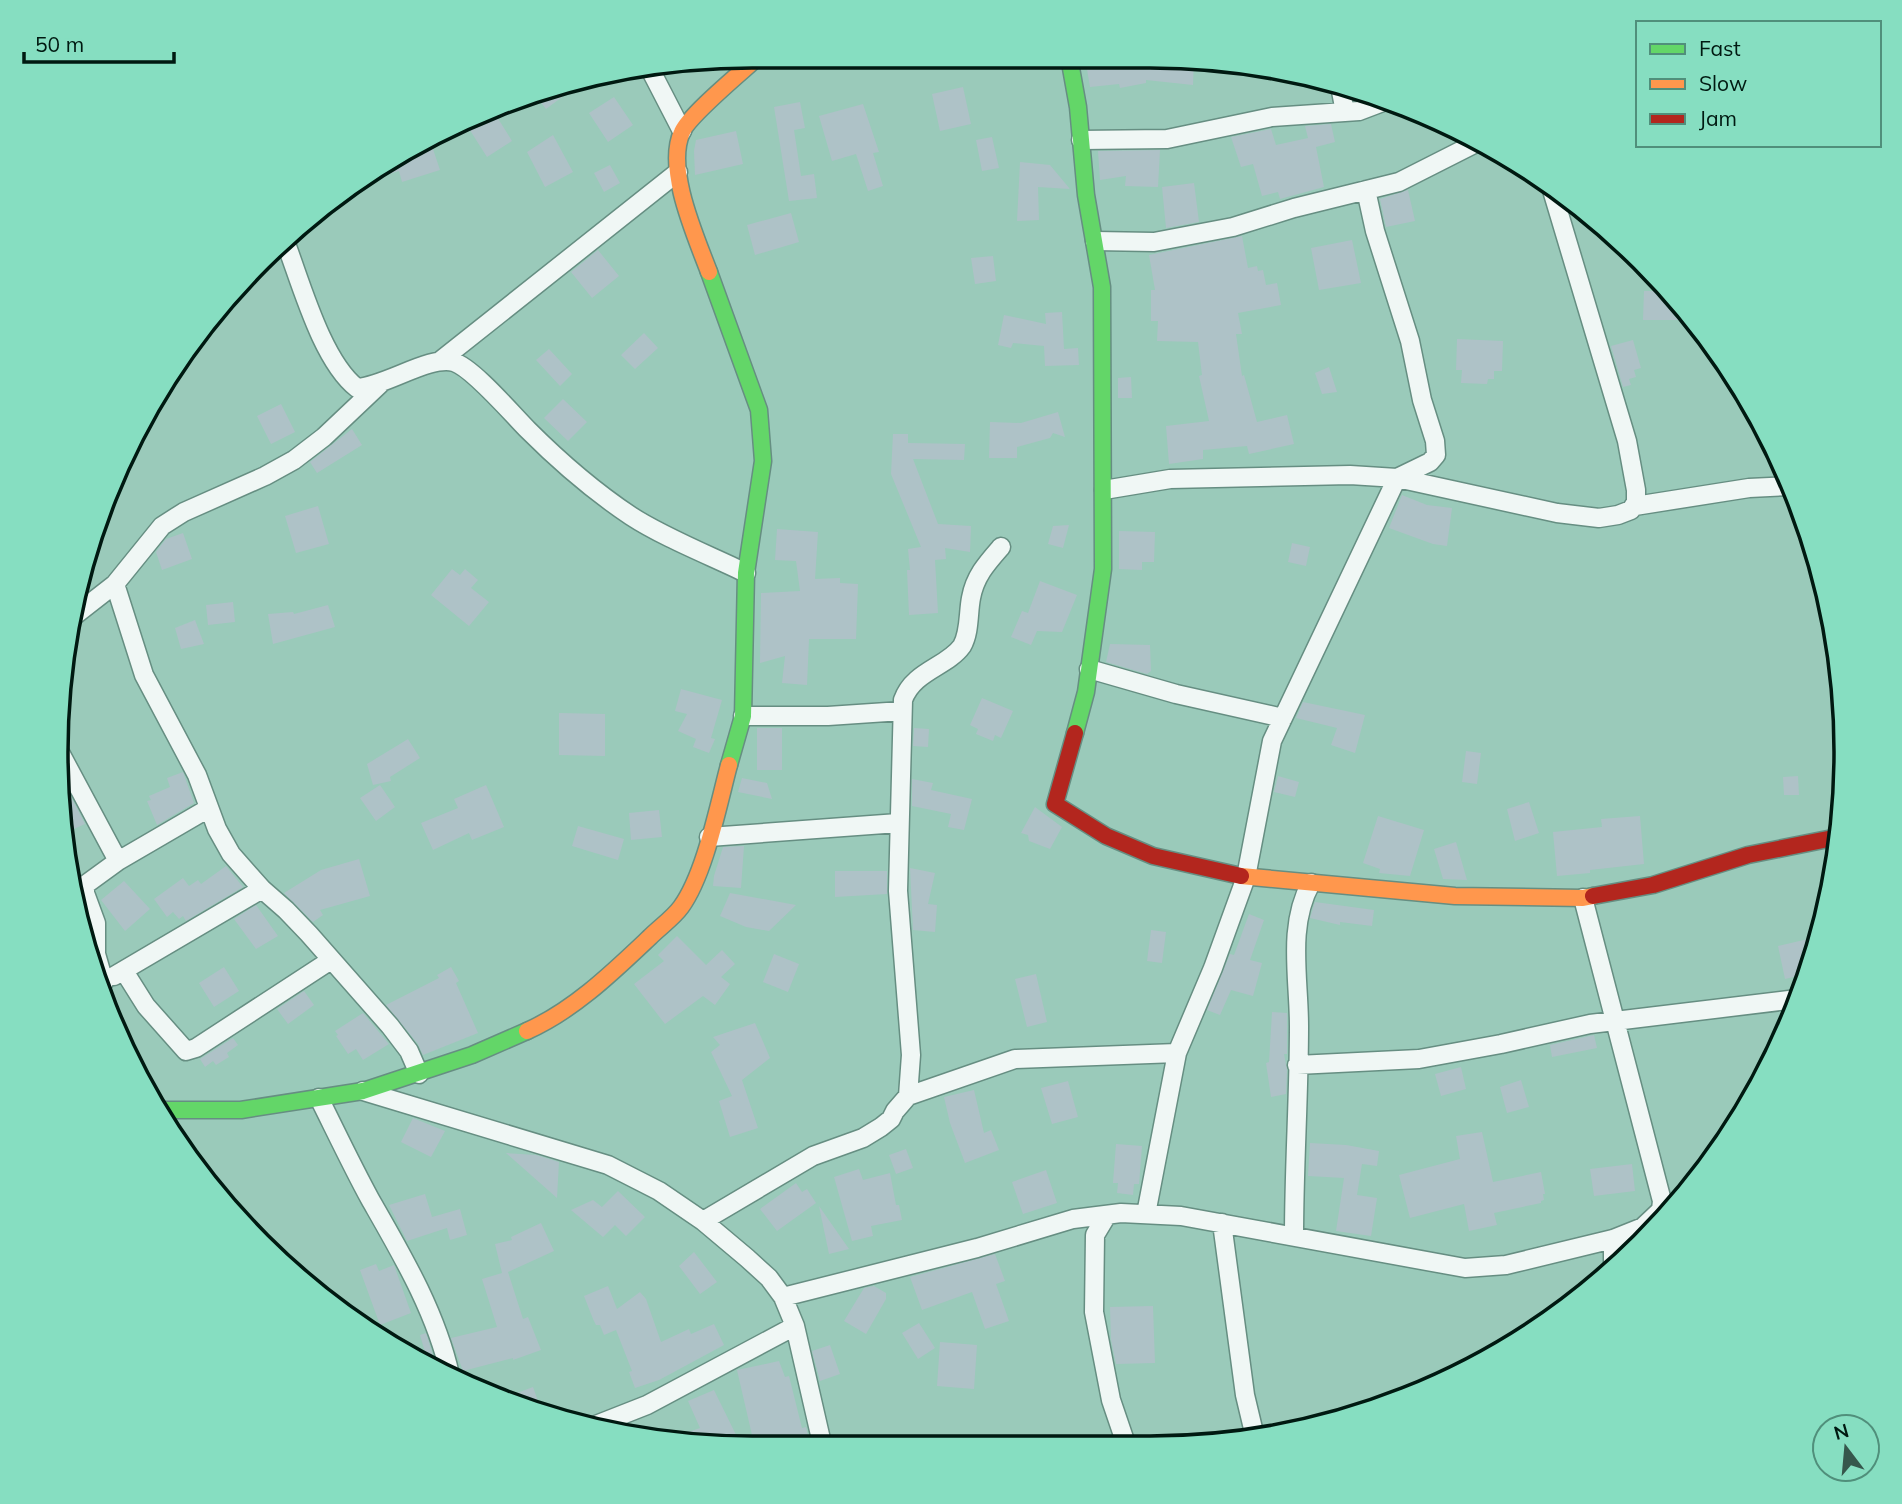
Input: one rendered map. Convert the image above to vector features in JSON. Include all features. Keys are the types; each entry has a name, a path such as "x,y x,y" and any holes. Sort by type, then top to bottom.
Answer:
{"street":[{"path":"170,1110 241,1110 363,1091 419,1074 510,1039 547,1022 585,995 622,964 681,907 702,864 743,716 746,573 763,461 759,410 686,212 678,172 678,149 682,131 708,102 749,68"},
{"path":"1071,68 1086,195 1102,287 1103,569 1086,692 1055,804 1106,836 1153,856 1246,877 1455,896 1583,898 1653,885 1748,855 1828,839"},
{"path":"653,76 682,131"},
{"path":"1342,97 1345,112"},
{"path":"1081,140 1167,139 1272,117 1359,111 1372,106"},
{"path":"1095,240 1134,243 1178,239 1233,227 1294,208 1399,183 1468,147"},
{"path":"288,250 319,330 339,369 357,388 380,384 440,361 678,172"},
{"path":"1146,1214 1177,1053 1213,968 1246,877 1272,741 1397,478 1430,462 1436,455 1410,341 1375,230 1366,190"},
{"path":"1556,202 1628,441 1636,490 1635,506"},
{"path":"440,361 458,363 499,398 528,431 632,517 746,573"},
{"path":"84,608 115,584 162,526 184,512 265,476 293,460 324,437 380,384"},
{"path":"1104,490 1170,479 1350,475 1397,478 1557,513 1599,518 1618,515 1635,506 1749,488 1780,486"},
{"path":"703,1221 813,1156 863,1138 891,1119 908,1096 911,1055 898,891 902,711 906,691 915,681 960,648 967,631 971,596 978,573 1001,547"},
{"path":"115,584 144,675 197,775 218,829 232,854 390,1026 408,1051 419,1074"},
{"path":"1089,669 1176,694 1283,718"},
{"path":"743,716 828,716 902,711"},
{"path":"69,769 118,861"},
{"path":"96,942 96,923 85,893 85,885 118,861 209,808"},
{"path":"709,837 898,823"},
{"path":"1294,1236 1299,1026 1296,928 1302,898 1311,883"},
{"path":"108,980 262,889"},
{"path":"1583,898 1661,1206"},
{"path":"124,971 146,1006 186,1051 196,1048 331,960"},
{"path":"1297,1065 1419,1059 1615,1021 1787,1000"},
{"path":"908,1096 1016,1059 1177,1053"},
{"path":"363,1091 608,1165 659,1191 703,1221 769,1278 783,1297 795,1325 820,1436"},
{"path":"319,1098 441,1335 447,1364"},
{"path":"783,1297 977,1248 1073,1219 1121,1213 1181,1216 1465,1268 1506,1265 1635,1233"},
{"path":"1107,1215 1095,1235 1094,1312 1111,1400 1123,1436"},
{"path":"1222,1223 1245,1395 1253,1428"},
{"path":"1613,1239 1613,1254"},
{"path":"608,1420 647,1405 795,1325"}],"building":[{"path":"1087,68 1194,70 1193,85 1146,80 1146,83 1120,88 1119,84 1090,87"},
{"path":"963,87 971,124 940,131 932,94"},
{"path":"565,95 546,109 541,102"},
{"path":"614,97 633,125 608,142 589,113"},
{"path":"800,102 805,128 794,130 801,176 814,174 817,198 789,201 774,107"},
{"path":"863,104 879,152 873,153 883,186 868,191 856,154 832,161 819,116"},
{"path":"497,117 512,141 487,157 470,130"},
{"path":"1331,124 1335,142 1316,147 1324,187 1280,199 1278,192 1262,196 1253,164 1241,167 1231,137 1271,129 1276,145 1308,138 1305,126"},
{"path":"736,131 743,164 695,175 696,140"},
{"path":"553,135 573,172 545,187 527,152"},
{"path":"992,137 999,168 982,171 976,140"},
{"path":"433,148 440,170 402,182 399,171 385,175"},
{"path":"1160,150 1158,187 1125,186 1126,176 1100,180 1098,151"},
{"path":"1020,162 1050,165 1070,189 1038,187 1039,220 1017,221"},
{"path":"610,165 620,183 604,192 594,173"},
{"path":"1194,183 1199,222 1166,228 1162,187"},
{"path":"1408,190 1415,221 1386,227 1380,199"},
{"path":"791,213 799,242 755,255 747,225"},
{"path":"1242,236 1248,268 1257,266 1258,271 1263,270 1266,285 1277,283 1281,305 1238,313 1242,334 1236,334 1242,376 1244,375 1257,422 1287,415 1294,444 1249,454 1247,446 1203,450 1203,459 1169,464 1166,426 1209,421 1199,376 1202,375 1198,342 1157,341 1158,321 1151,321 1151,290 1155,290 1149,255"},
{"path":"1352,240 1361,283 1319,290 1311,248"},
{"path":"598,250 619,276 592,298 571,272"},
{"path":"993,256 996,281 975,284 971,258"},
{"path":"1644,291 1654,291 1679,320 1679,320 1643,320"},
{"path":"1062,312 1064,349 1078,348 1079,365 1045,366 1044,346 1013,343 1011,348 998,345 1004,315 1046,324 1045,313"},
{"path":"644,333 658,348 635,369 621,355"},
{"path":"1457,339 1503,341 1502,371 1494,371 1494,379 1488,379 1487,384 1461,383 1462,370 1456,370"},
{"path":"1633,340 1641,368 1634,370 1636,377 1629,379 1631,385 1623,387 1611,346"},
{"path":"549,349 572,374 560,386 536,360"},
{"path":"1329,367 1337,392 1322,394 1315,373"},
{"path":"1131,377 1132,398 1118,398 1118,378"},
{"path":"563,399 587,422 568,441 544,418"},
{"path":"281,404 295,432 271,444 257,416"},
{"path":"1058,412 1065,437 1053,433 1050,438 1017,447 1017,458 989,458 990,422 1021,423"},
{"path":"352,429 362,445 317,473 310,462"},
{"path":"893,434 908,434 908,443 965,444 964,460 913,459 938,524 971,526 970,552 945,548 946,559 935,560 938,613 909,615 908,549 921,547 891,474"},
{"path":"1402,495 1427,505 1452,508 1447,546 1433,544 1389,528"},
{"path":"318,506 329,544 296,553 285,516"},
{"path":"1069,525 1063,548 1048,544 1053,526"},
{"path":"777,529 818,532 815,579 840,578 840,583 858,584 856,639 809,639 807,685 782,683 785,656 760,663 761,593 800,591 796,561 775,560"},
{"path":"1119,531 1155,532 1154,562 1142,562 1142,570 1119,569"},
{"path":"183,533 192,559 162,570 156,552 166,539"},
{"path":"1292,543 1310,547 1306,566 1288,562"},
{"path":"452,569 460,575 465,569 478,580 471,588 489,602 469,626 431,595"},
{"path":"1040,581 1077,595 1062,632 1037,631 1031,645 1011,637 1022,611 1028,613"},
{"path":"233,602 235,622 208,625 206,605"},
{"path":"328,605 335,627 273,644 268,614 294,614"},
{"path":"195,620 204,644 181,649 175,628"},
{"path":"1110,644 1150,645 1151,671 1147,674 1106,662"},
{"path":"681,689 722,700 711,738 715,739 709,753 693,747 696,739 678,731 687,714 675,711"},
{"path":"982,698 1013,711 1001,738 995,735 993,741 976,734 978,729 970,725"},
{"path":"1303,702 1365,715 1355,753 1331,745 1337,728 1296,718"},
{"path":"559,713 605,714 605,756 559,755"},
{"path":"757,728 782,728 782,770 757,770"},
{"path":"914,728 929,729 928,747 913,746"},
{"path":"408,739 420,758 390,777 391,781 373,785 367,764"},
{"path":"1466,751 1481,753 1477,784 1462,782"},
{"path":"183,772 194,803 157,825 147,801 151,800 149,796 170,787 167,778"},
{"path":"1278,776 1299,782 1295,797 1274,792"},
{"path":"1798,776 1799,795 1784,795 1783,777"},
{"path":"742,778 767,783 772,799 738,792"},
{"path":"912,779 933,783 931,790 972,799 964,830 948,827 951,814 912,806"},
{"path":"380,785 395,807 376,821 360,798"},
{"path":"486,785 504,827 472,840 469,833 433,850 421,823 458,808 454,799"},
{"path":"70,797 85,824 73,829"},
{"path":"1529,802 1539,833 1515,841 1507,809"},
{"path":"1035,807 1062,827 1050,849 1029,841 1028,835 1021,833"},
{"path":"659,810 662,837 631,840 629,813"},
{"path":"1378,816 1424,830 1410,876 1379,873 1380,869 1363,863"},
{"path":"1640,816 1644,864 1557,876 1553,832 1602,827 1601,819"},
{"path":"578,826 624,839 618,860 572,846"},
{"path":"1456,842 1467,880 1443,879 1434,849"},
{"path":"744,846 741,888 713,886 723,847"},
{"path":"359,859 370,896 320,910 323,915 313,922 284,893 321,870"},
{"path":"226,866 243,887 186,921 183,916 179,919 173,912 167,917 154,899 183,878 189,886 198,880 201,884"},
{"path":"910,868 935,873 928,904 937,905 935,932 913,930"},
{"path":"835,871 887,871 887,894 835,897"},
{"path":"124,881 150,909 125,931 101,900"},
{"path":"730,893 796,905 769,931 746,927 720,916"},
{"path":"1315,902 1374,910 1372,926 1340,922 1340,925 1310,918"},
{"path":"256,905 278,936 256,949 234,919"},
{"path":"1249,914 1264,920 1250,960 1262,963 1253,996 1231,990 1220,1015 1207,1010 1230,954 1234,955"},
{"path":"1151,930 1166,932 1162,963 1147,961"},
{"path":"677,936 706,965 722,950 735,964 721,977 730,984 715,1005 703,996 665,1024 634,984 664,961 658,955"},
{"path":"1807,939 1795,977 1785,979 1778,946"},
{"path":"774,954 799,964 788,992 763,982"},
{"path":"224,967 239,991 214,1007 199,983"},
{"path":"451,967 459,981 456,983 478,1033 423,1055 418,1044 386,1005 439,978 437,975"},
{"path":"1036,974 1047,1022 1027,1027 1015,979"},
{"path":"304,991 314,1005 288,1024 277,1009"},
{"path":"1272,1012 1287,1013 1287,1054 1284,1054 1287,1070 1286,1094 1271,1097 1266,1063 1269,1062"},
{"path":"363,1013 389,1044 363,1060 356,1049 348,1054 335,1031"},
{"path":"755,1023 770,1058 742,1080 758,1128 730,1137 719,1101 732,1096 711,1052 720,1045 713,1037"},
{"path":"1594,1035 1597,1048 1552,1057 1550,1045"},
{"path":"233,1038 238,1045 227,1053 229,1057 216,1065 213,1061 205,1067 200,1059"},
{"path":"1461,1067 1466,1089 1441,1096 1435,1074"},
{"path":"1521,1080 1529,1107 1507,1113 1500,1087"},
{"path":"1068,1081 1078,1117 1052,1124 1041,1088"},
{"path":"974,1090 984,1133 991,1130 999,1150 965,1163 950,1123 944,1097"},
{"path":"413,1118 445,1131 431,1157 401,1142"},
{"path":"1482,1132 1493,1182 1541,1172 1544,1200 1541,1203 1494,1213 1497,1225 1469,1231 1464,1204 1410,1218 1399,1175 1460,1159 1456,1136"},
{"path":"1310,1143 1346,1145 1379,1151 1377,1166 1362,1164 1357,1195 1377,1198 1371,1236 1336,1231 1344,1178 1308,1176"},
{"path":"1116,1144 1142,1146 1139,1184 1134,1184 1133,1195 1117,1193 1118,1183 1113,1183"},
{"path":"906,1149 913,1168 896,1174 889,1155"},
{"path":"506,1153 536,1155 559,1162 557,1198"},
{"path":"1632,1164 1635,1191 1594,1196 1590,1169"},
{"path":"859,1169 863,1180 890,1173 896,1205 899,1205 902,1220 871,1226 873,1236 852,1241 834,1177"},
{"path":"1046,1170 1057,1203 1023,1214 1012,1182"},
{"path":"796,1183 802,1192 807,1189 816,1203 777,1231 760,1209"},
{"path":"618,1191 645,1217 626,1236 615,1225 603,1237 571,1210 593,1200 602,1207"},
{"path":"425,1194 432,1217 460,1209 467,1235 450,1240 447,1228 407,1241 389,1205"},
{"path":"819,1206 849,1249 829,1254"},
{"path":"541,1223 554,1251 508,1272 523,1319 528,1317 541,1350 513,1360 463,1371 451,1338 497,1327 482,1279 502,1273 495,1244 512,1240 511,1237"},
{"path":"694,1252 717,1282 700,1294 679,1266"},
{"path":"995,1254 1005,1281 996,1284 1009,1321 985,1329 972,1292 922,1310 910,1277"},
{"path":"376,1264 379,1271 394,1265 411,1313 380,1325 360,1270"},
{"path":"608,1286 617,1309 640,1292 646,1299 661,1342 689,1329 691,1334 714,1324 724,1345 659,1380 635,1388 629,1372 632,1371 616,1330 604,1335 600,1325 596,1325 584,1296"},
{"path":"874,1286 886,1293 886,1299 866,1334 844,1321 864,1288"},
{"path":"1153,1306 1155,1363 1116,1364 1111,1340 1110,1307"},
{"path":"919,1323 935,1348 918,1359 902,1333"},
{"path":"426,1333 433,1356 425,1352 420,1335"},
{"path":"940,1342 977,1345 974,1389 937,1386"},
{"path":"830,1345 840,1374 820,1381 812,1351"},
{"path":"779,1361 785,1377 789,1376 802,1428 806,1427 808,1436 752,1436 737,1370"},
{"path":"533,1387 538,1401 517,1394"},
{"path":"714,1390 736,1435 688,1432 700,1428 688,1401"}],"traffic: fast":[{"path":"1071,68 1078,107 1086,195 1102,287 1103,569 1086,692 1075,733"},
{"path":"709,272 759,410 763,461 746,573 743,716 729,765"},
{"path":"170,1110 241,1110 363,1091 472,1055 527,1031"}],"traffic: slow":[{"path":"709,272 684,203 677,165 678,147 687,124 745,68"},
{"path":"527,1031 561,1012 592,989 681,907 690,893 704,858 729,765"},
{"path":"1241,876 1455,896 1593,896"}],"traffic: jam":[{"path":"1075,733 1055,804 1106,836 1153,856 1241,876"},
{"path":"1593,896 1653,885 1748,855 1828,839"}]}
